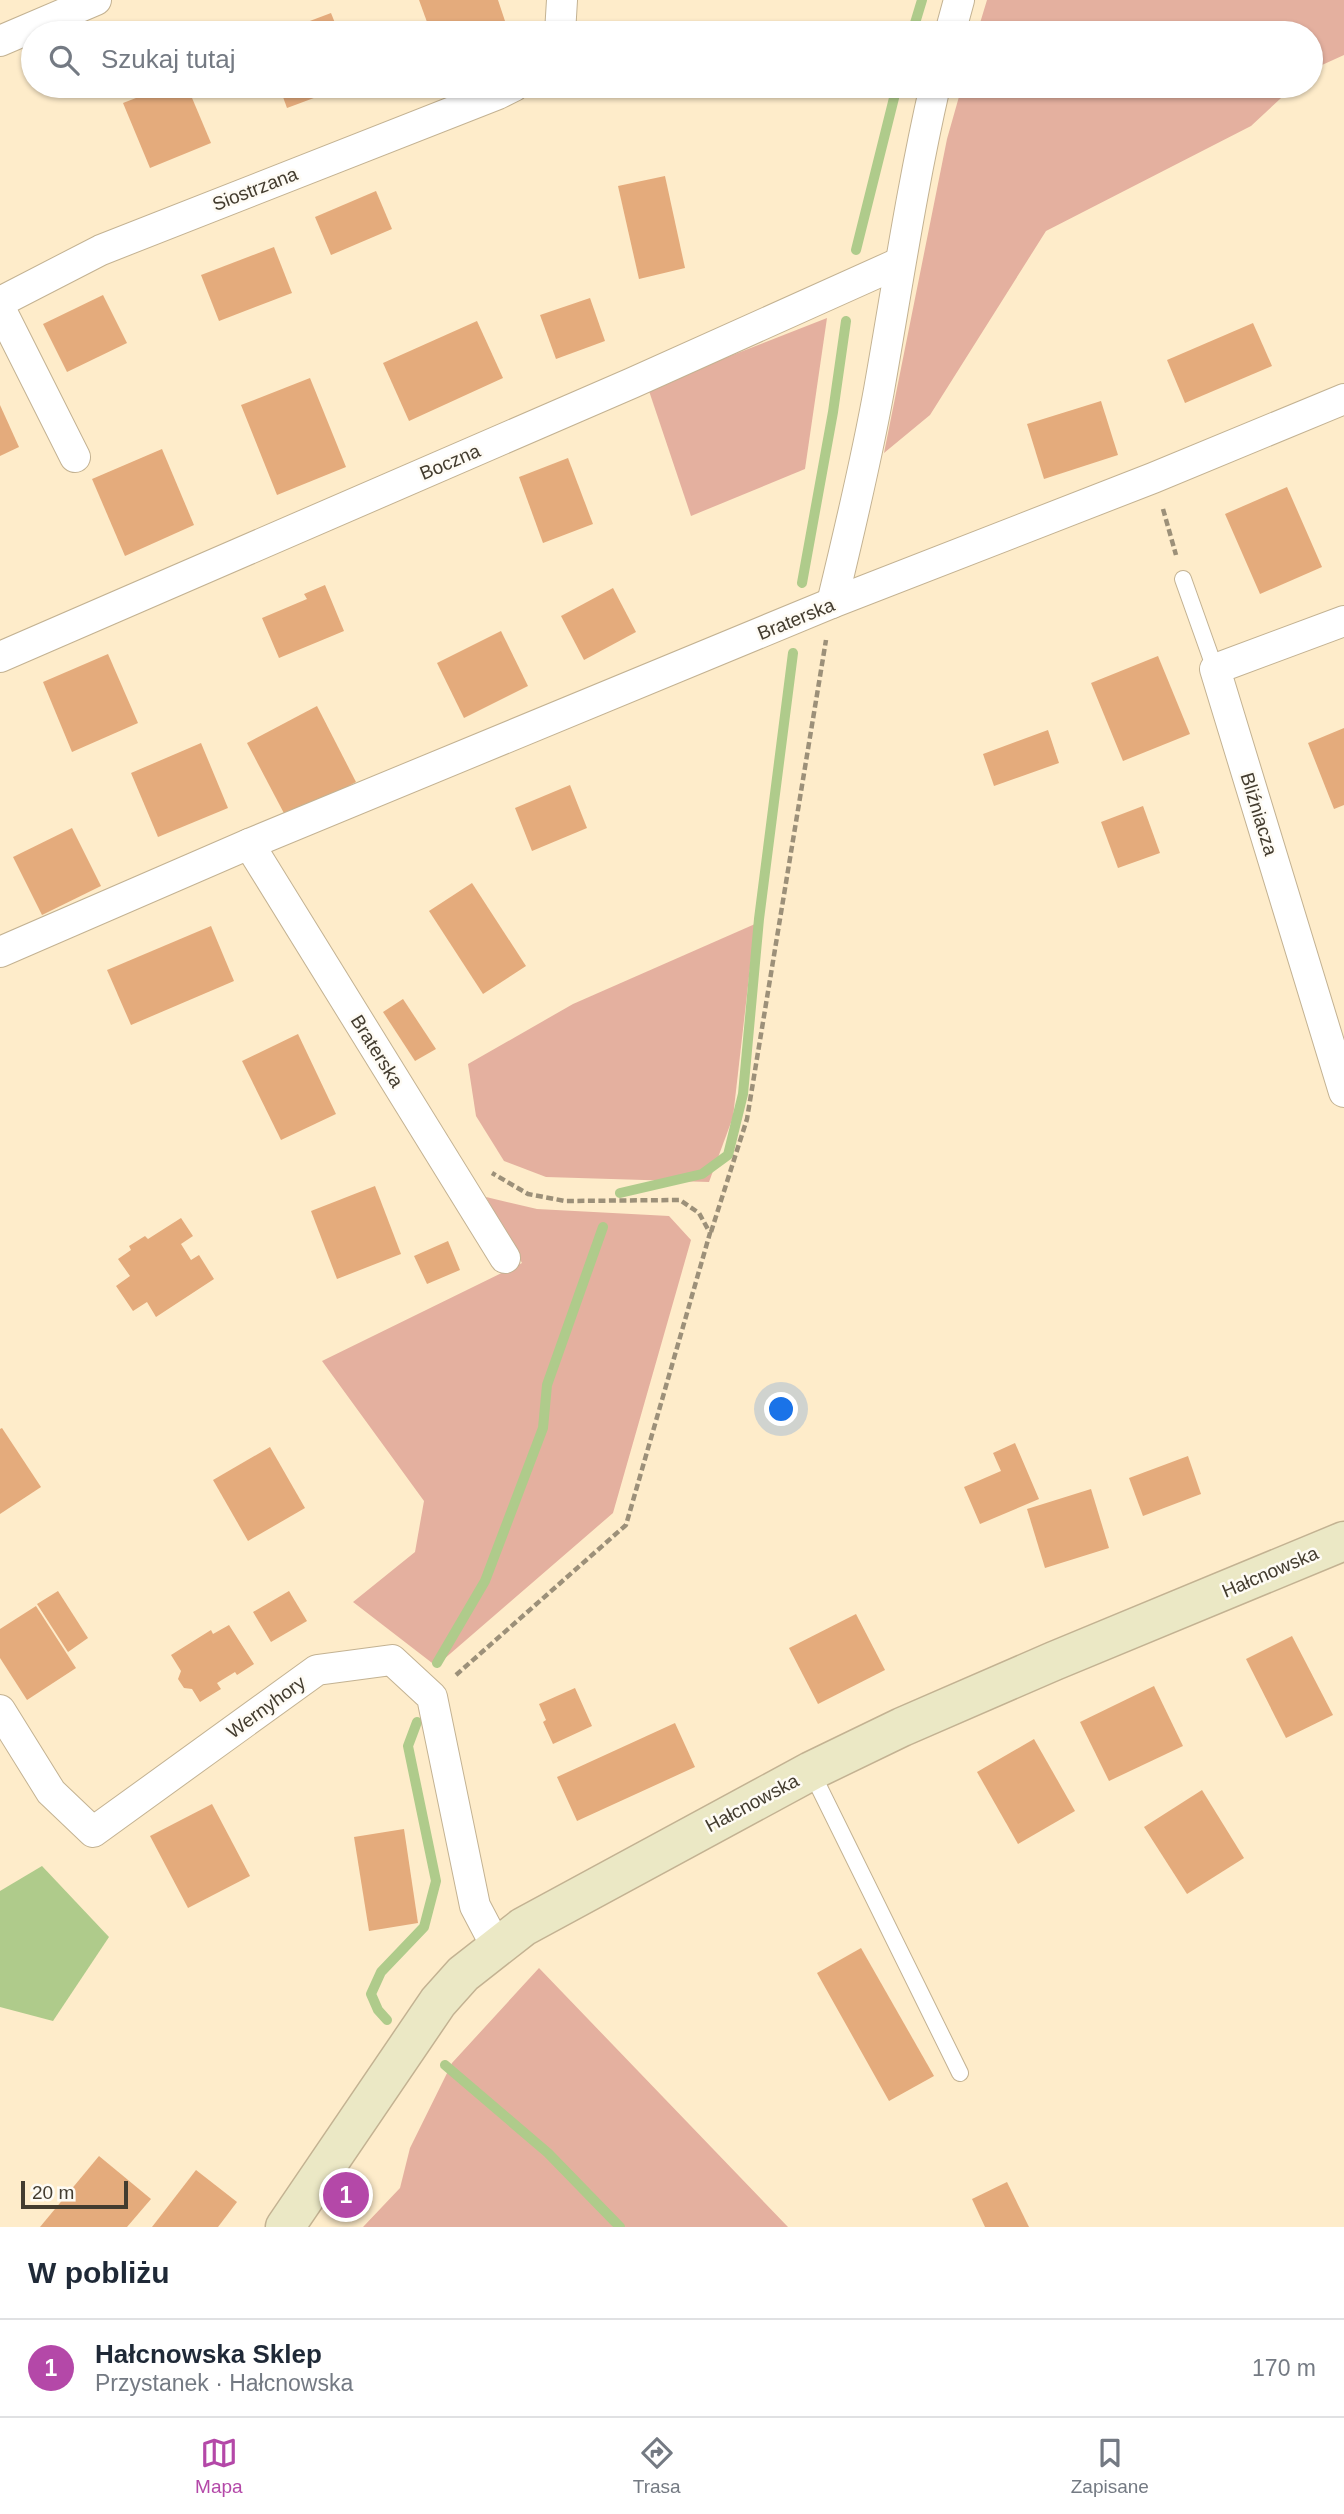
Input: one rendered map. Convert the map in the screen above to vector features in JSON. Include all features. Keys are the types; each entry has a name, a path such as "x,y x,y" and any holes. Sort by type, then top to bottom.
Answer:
{"street":[{"path":"47,21 96,0"},
{"path":"560,21 562,0"},
{"path":"953,21 959,0"},
{"path":"0,41 21,32"},
{"name":"Siostrzana","path":"0,302 100,250 488,98"},
{"path":"832,603 854,514 874,414 899,264 933,98"},
{"name":"Boczna","path":"0,657 899,264"},
{"path":"0,308 75,457"},
{"name":"Braterska","path":"0,952 249,844 832,603 1153,478 1344,399"},
{"path":"1215,669 1344,621"},
{"name":"Bliźniacza","path":"1215,669 1344,1092"},
{"name":"Braterska","path":"249,844 505,1258"},
{"name":"Hałcnowska","path":"285,2227 438,2002 463,1974 523,1927 811,1772 902,1727 1344,1541"},
{"name":"Wernyhory","path":"0,1710 51,1792 93,1832 317,1670 392,1660 432,1697"},
{"path":"432,1697 475,1906 496,1946"}],"lane":[{"path":"1183,579 1215,669"},
{"path":"811,1772 960,2073"}],"path":[{"path":"1153,478 1183,579"},
{"path":"432,1697 626,1525 710,1233 747,1119 832,603"},
{"path":"447,1164 476,1164 528,1194 565,1201 680,1200 699,1213 710,1233"}],"shaded area":[{"path":"987,0 1344,0 1344,55 1323,65 1323,21 981,21"},
{"path":"959,98 1281,98 1251,126 1046,231 930,415 884,453 947,139"},
{"path":"827,318 805,469 691,516 648,388"},
{"path":"755,924 733,1117 709,1182 546,1177 504,1161 476,1116 468,1064 573,1004"},
{"path":"486,1197 537,1209 669,1216 691,1240 613,1513 436,1666 353,1602 415,1552 424,1501 322,1361 522,1263"},
{"path":"42,1866 109,1937 53,2021 0,2007 0,1891"},
{"path":"539,1968 788,2227 363,2227 400,2188 410,2148 452,2063"}],"building":[{"path":"419,0 498,0 505,21 427,21"},
{"path":"331,13 334,21 310,21"},
{"path":"136,98 192,98 211,143 150,168 123,103"},
{"path":"283,98 314,98 287,108"},
{"path":"665,176 685,268 639,279 618,186"},
{"path":"376,191 392,229 331,255 315,217"},
{"path":"274,247 292,293 219,321 201,275"},
{"path":"103,295 127,343 67,372 43,324"},
{"path":"590,298 605,341 556,359 540,315"},
{"path":"477,321 503,378 409,421 383,363"},
{"path":"1253,323 1272,366 1185,403 1167,360"},
{"path":"310,378 346,467 277,495 241,405"},
{"path":"1101,401 1118,455 1044,479 1027,424"},
{"path":"0,405 19,447 0,456"},
{"path":"162,449 194,525 125,556 92,479"},
{"path":"568,458 593,524 543,543 519,477"},
{"path":"1287,487 1322,567 1260,594 1225,514"},
{"path":"325,585 344,631 279,658 262,618 307,599 304,594"},
{"path":"613,588 636,632 584,660 561,616"},
{"path":"501,631 528,686 464,718 437,663"},
{"path":"108,654 138,723 72,752 43,682"},
{"path":"1158,656 1190,734 1123,761 1091,683"},
{"path":"317,706 356,782 287,819 247,743"},
{"path":"1344,728 1344,805 1334,809 1308,743"},
{"path":"1048,730 1059,763 994,786 983,754"},
{"path":"201,743 228,808 158,837 131,773"},
{"path":"570,785 587,828 532,851 515,808"},
{"path":"1143,806 1160,853 1118,868 1101,822"},
{"path":"72,828 101,886 42,915 13,857"},
{"path":"472,883 526,966 483,994 429,911"},
{"path":"211,926 234,981 131,1025 107,970"},
{"path":"403,999 436,1049 415,1061 383,1012"},
{"path":"298,1034 336,1114 281,1140 242,1061"},
{"path":"375,1186 401,1254 337,1279 311,1211"},
{"path":"181,1218 193,1236 181,1244 191,1260 199,1255 214,1279 156,1317 147,1302 133,1311 116,1286 130,1276 118,1259 131,1250 129,1246 145,1236 148,1239"},
{"path":"448,1241 460,1270 427,1284 414,1256"},
{"path":"2,1428 41,1487 0,1514 0,1429"},
{"path":"1015,1443 1039,1499 980,1524 964,1487 1001,1471 993,1453"},
{"path":"270,1447 305,1508 248,1541 213,1480"},
{"path":"1188,1456 1201,1494 1143,1516 1129,1478"},
{"path":"1091,1489 1109,1548 1045,1568 1027,1509"},
{"path":"58,1591 88,1638 68,1652 37,1604"},
{"path":"289,1591 307,1621 271,1642 253,1612"},
{"path":"36,1606 76,1668 27,1700 0,1658 0,1629"},
{"path":"856,1614 885,1670 818,1704 789,1648"},
{"path":"229,1625 254,1664 217,1683 221,1689 200,1702 192,1689 184,1688 178,1679 181,1671 171,1655 211,1630 213,1634"},
{"path":"1292,1636 1333,1715 1286,1738 1246,1659"},
{"path":"1154,1686 1183,1746 1109,1781 1080,1722"},
{"path":"575,1688 592,1726 553,1744 543,1722 546,1720 539,1704"},
{"path":"675,1723 695,1767 577,1821 557,1777"},
{"path":"1034,1739 1075,1811 1018,1844 977,1772"},
{"path":"1202,1790 1244,1858 1187,1894 1144,1827"},
{"path":"212,1804 250,1876 188,1908 150,1836"},
{"path":"404,1829 418,1923 369,1931 354,1837"},
{"path":"861,1948 934,2076 889,2101 817,1973"},
{"path":"99,2156 151,2199 127,2227 40,2227"},
{"path":"196,2170 237,2202 218,2227 152,2227"},
{"path":"1007,2182 1029,2227 985,2227 972,2199"}],"waterway":[{"path":"916,21 922,0"},
{"path":"856,250 894,98"},
{"path":"802,583 833,412 846,321"},
{"path":"620,1193 702,1174 728,1155 743,1094 759,919 793,653"},
{"path":"437,1663 485,1581 543,1428 547,1385 603,1227"},
{"path":"387,2020 378,2010 371,1994 381,1972 424,1927 436,1881 408,1746 417,1722"},
{"path":"445,2065 548,2153 620,2227"}],"place":[{"name":"Hałcnowska Sklep","path":"346,2195"}]}
